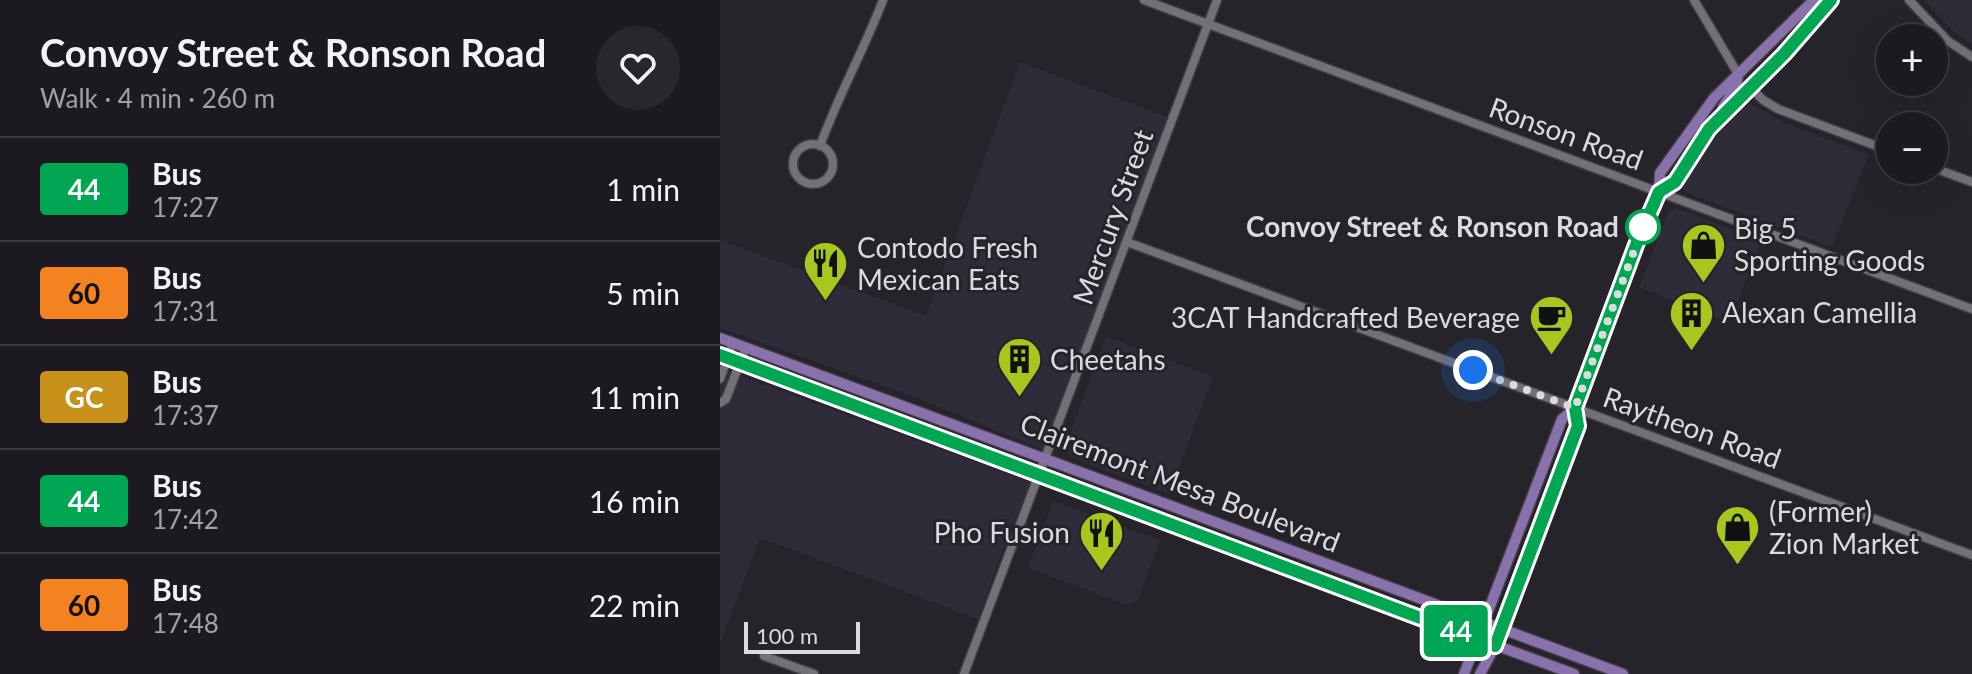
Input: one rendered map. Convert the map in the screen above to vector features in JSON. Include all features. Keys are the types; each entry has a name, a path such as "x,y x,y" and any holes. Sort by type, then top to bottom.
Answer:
{"main road":[{"path":"1464,674 1562,419 1575,408 1659,192 1660,173 1702,113 1814,0"},
{"path":"1709,129 1784,54 1831,0"},
{"path":"1750,87 1750,74 1781,42 1782,31"},
{"path":"1659,192 1675,182 1736,87 1738,74"},
{"name":"Clairemont Mesa Boulevard","path":"720,338 1623,674"},
{"name":"Clairemont Mesa Boulevard","path":"724,357 1574,674"},
{"path":"1480,674 1495,646 1578,426 1575,408"}],"street":[{"path":"820,146 836,102 871,32 883,0"},
{"name":"Ronson Road","path":"1144,0 1972,309"},
{"name":"Mercury Street","path":"964,674 1217,0"},
{"path":"1694,0 1738,74"},
{"path":"1909,0 1948,41 1972,57"},
{"path":"1750,87 1778,109 1876,146"},
{"path":"820,146 830,155 832,169 820,183 806,183 796,174 794,160 802,148 820,146"},
{"path":"1948,173 1972,182"},
{"name":"Raytheon Road","path":"1127,242 1972,555"},
{"path":"720,379 724,357 733,343"},
{"path":"720,403 726,399 746,347"},
{"path":"764,656 814,674"}],"shaded area":[{"path":"1924,0 1972,0 1972,44 1946,24"},
{"path":"1020,62 1168,117 1043,450 912,396 720,328 720,240 926,316"},
{"path":"1747,101 1783,122 1869,155 1832,247 1689,194 1683,189 1684,181 1709,146"},
{"path":"1677,208 1761,241 1730,323 1639,287 1669,211"},
{"path":"1106,336 1213,377 1169,494 1070,457 1065,447"},
{"path":"720,368 1032,483 1011,528 978,619 760,538 720,644"},
{"path":"1053,501 1160,540 1138,600 1128,605 1028,568"}],"bus line":[{"name":"44","path":"720,355 1495,646 1578,426 1575,408 1659,192 1675,182 1709,129 1784,54 1831,0"}],"place":[{"name":"Convoy Street & Ronson Road","path":"1643,227"},
{"name":"Big 5 Sporting Goods","path":"1703,284"},
{"name":"Contodo Fresh Mexican Eats","path":"826,303"},
{"name":"Alexan Camellia","path":"1691,352"},
{"name":"3CAT Handcrafted Beverage","path":"1551,357"},
{"name":"Cheetahs","path":"1019,399"},
{"name":"(Former) Zion Market","path":"1738,567"},
{"name":"Pho Fusion","path":"1101,572"}],"route":[{"path":"1473,370 1575,408 1643,227"}]}
